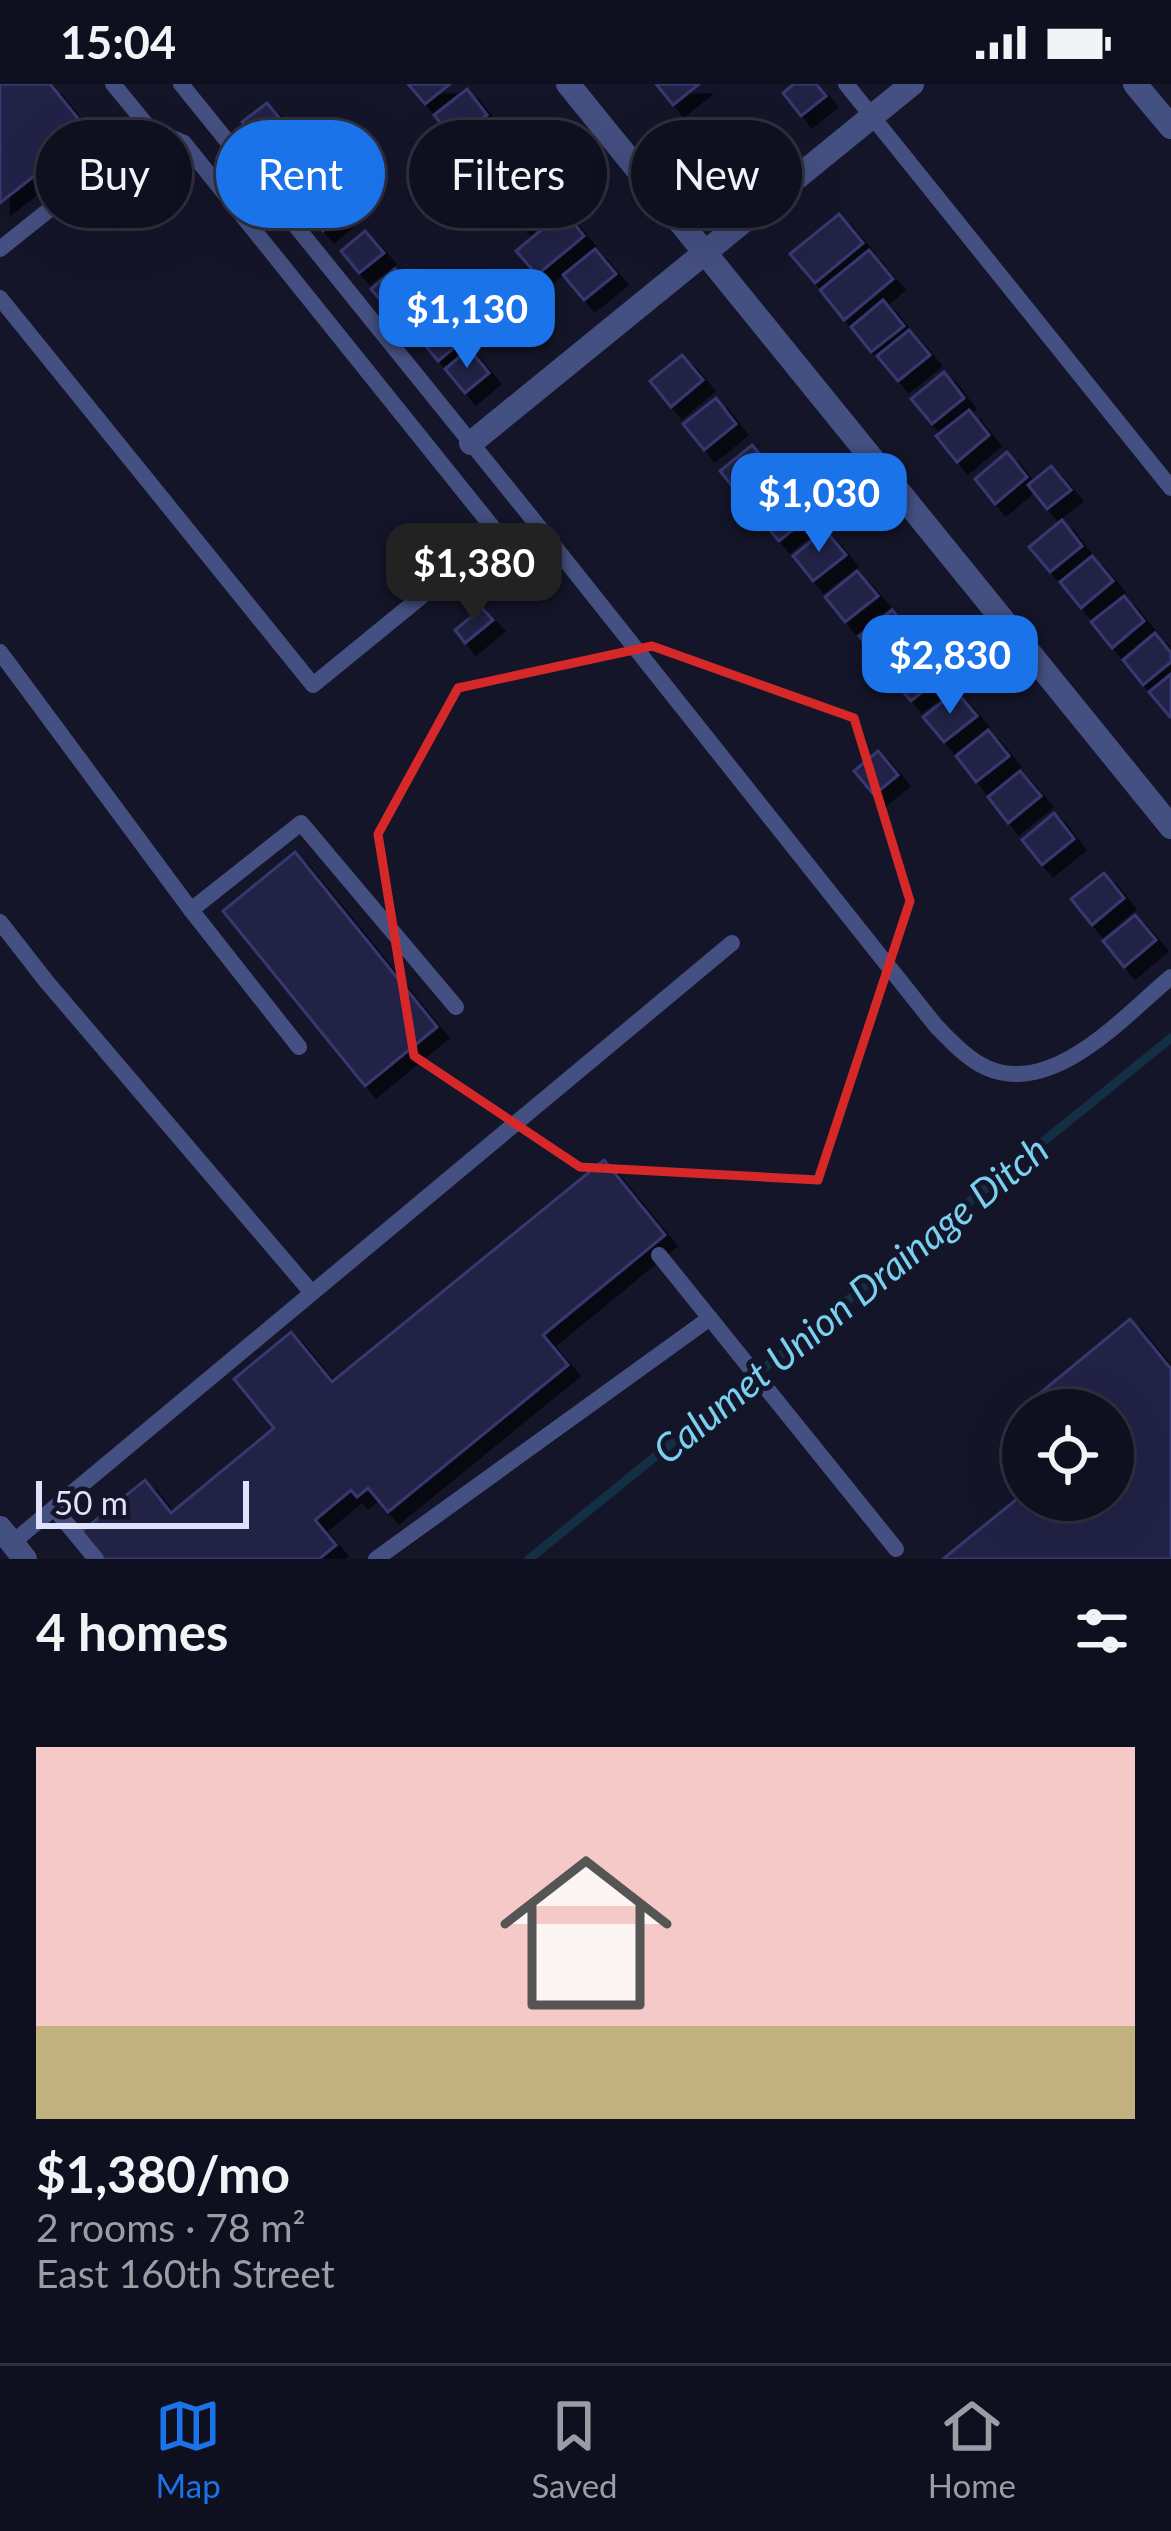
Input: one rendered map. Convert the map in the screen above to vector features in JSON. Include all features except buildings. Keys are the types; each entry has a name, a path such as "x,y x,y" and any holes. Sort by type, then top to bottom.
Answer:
{"street":[{"path":"568,84 1171,827"},
{"path":"471,443 912,84"},
{"path":"1136,84 1171,127"}],"lane":[{"path":"113,84 143,120"},
{"path":"181,84 936,1026 961,1050 986,1068 1016,1076 1064,1063 1171,977"},
{"path":"846,84 1171,488"},
{"path":"0,298 313,685 498,534 192,153"},
{"path":"0,249 36,220"},
{"path":"0,652 299,1047"},
{"path":"191,910 301,823 456,1007"},
{"path":"0,922 312,1293"},
{"path":"12,1543 732,943"},
{"path":"659,1256 896,1549"},
{"path":"376,1559 710,1318"},
{"path":"55,1508 96,1559"}],"highlighted area":[{"path":"652,646 854,718 910,901 818,1180 580,1167 414,1056 378,834 458,688"}],"waterway":[{"name":"Calumet Union Drainage Ditch","path":"529,1559 1171,1038"}]}
